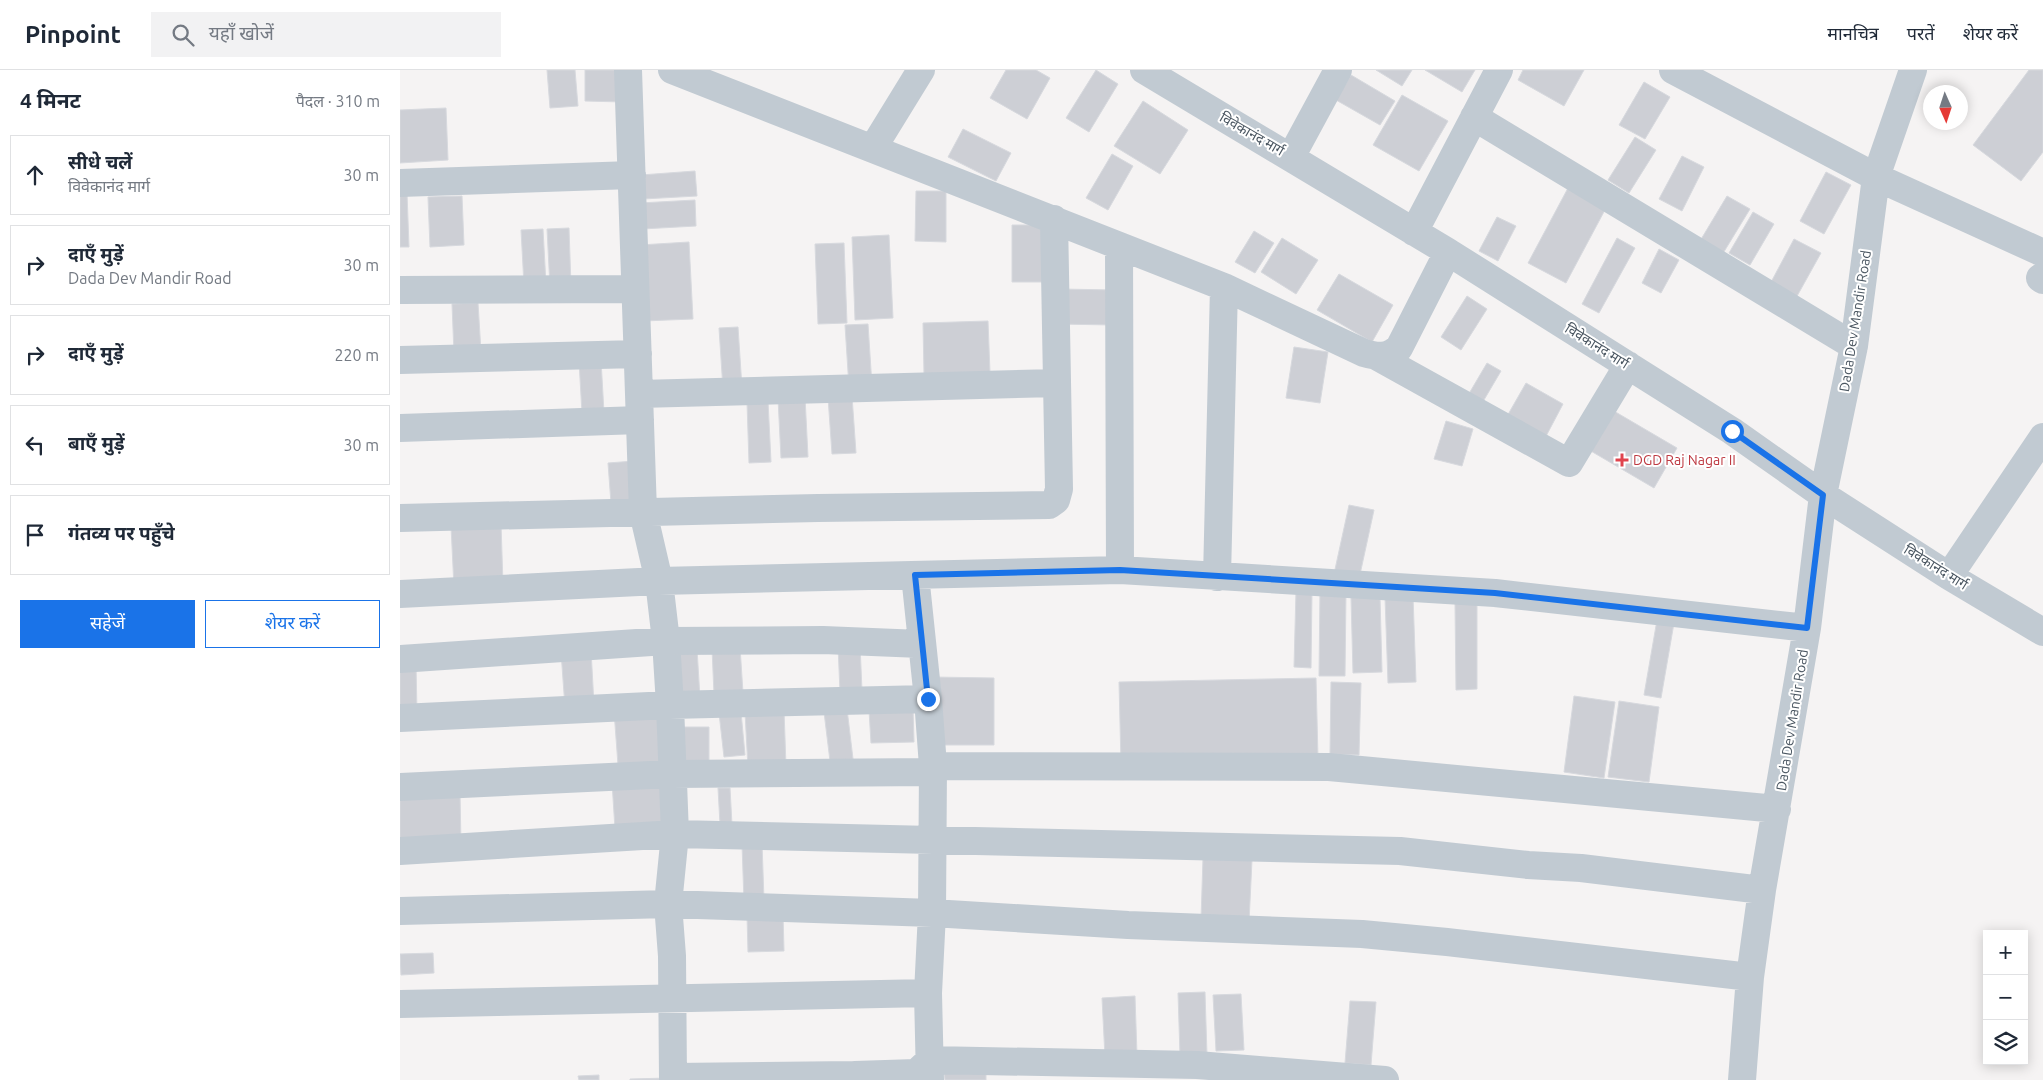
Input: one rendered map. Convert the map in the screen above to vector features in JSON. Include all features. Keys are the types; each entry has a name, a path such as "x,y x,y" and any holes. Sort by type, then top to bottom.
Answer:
{"street":[{"path":"628,70 643,512 659,581 666,641 670,705 674,834 668,904 672,956 673,1079 855,1078 930,1070 1197,1072 1385,1080"},
{"path":"672,70 702,75 873,148 1224,287 1364,353 1378,357 1569,464 1628,365"},
{"path":"873,148 921,70"},
{"path":"1291,157 1338,70"},
{"path":"1414,232 1499,70"},
{"path":"1674,70 1876,177 2043,253"},
{"name":"Dada Dev Mandir Road","path":"1742,1080 1750,977 1762,890 1807,628 1823,495 1854,346 1876,177 1913,70"},
{"name":"विवेकानंद मार्ग","path":"1161,74 1291,157 1448,252 1628,365 1732,431 1823,495 1949,576 2043,632"},
{"path":"1474,117 1854,346"},
{"path":"400,183 632,175"},
{"path":"400,518 1049,505 1056,500 1059,489 1054,219"},
{"path":"1119,247 1120,570"},
{"path":"1378,357 1391,354 1399,348 1448,252"},
{"path":"2043,276 2040,278 2043,280"},
{"path":"1217,577 1224,287"},
{"path":"400,290 635,290"},
{"path":"400,360 638,354"},
{"path":"400,428 640,407 1056,383"},
{"path":"1949,576 2043,437"},
{"path":"400,594 659,581 1120,570 1495,593 1807,628"},
{"path":"915,575 928,699 932,769 932,913 928,993 930,1070"},
{"path":"400,659 666,641 822,640 921,644"},
{"path":"400,718 670,705 928,699"},
{"path":"400,787 672,774 932,769 1328,767 1460,781 1777,808"},
{"path":"400,851 674,834 1400,851 1528,865 1581,868 1762,890"},
{"path":"400,911 668,904 932,913 1128,925 1362,934 1750,977"},
{"path":"400,1004 928,993"}],"building":[{"path":"547,70 575,70 578,106 550,108"},
{"path":"585,70 623,70 623,102 585,101"},
{"path":"1006,70 1036,70 1050,78 1027,119 990,98"},
{"path":"1096,70 1118,84 1089,132 1066,118"},
{"path":"1376,70 1412,70 1402,86"},
{"path":"1425,70 1475,70 1462,92"},
{"path":"1523,70 1584,70 1564,106 1518,80"},
{"path":"2029,70 2043,70 2043,152 2021,181 1973,145"},
{"path":"1351,75 1395,101 1380,125 1336,100"},
{"path":"1644,82 1670,97 1645,139 1619,125"},
{"path":"1402,95 1448,121 1419,171 1373,145"},
{"path":"1143,101 1188,130 1160,174 1114,146"},
{"path":"446,108 448,160 400,163 400,110"},
{"path":"963,129 1011,153 996,181 948,157"},
{"path":"1635,137 1656,150 1629,193 1608,180"},
{"path":"1112,154 1133,166 1108,210 1086,198"},
{"path":"1682,156 1704,167 1682,211 1659,199"},
{"path":"695,171 697,196 643,199 641,175"},
{"path":"1826,172 1851,185 1824,234 1800,221"},
{"path":"1568,188 1606,208 1566,283 1528,263"},
{"path":"916,191 946,191 946,242 915,241"},
{"path":"407,193 409,247 400,247 400,194"},
{"path":"462,196 464,245 430,247 428,197"},
{"path":"1727,196 1750,209 1722,255 1700,241"},
{"path":"695,200 696,226 642,229 640,203"},
{"path":"1753,212 1774,224 1750,265 1729,253"},
{"path":"1497,217 1516,226 1498,261 1479,251"},
{"path":"1012,225 1042,225 1042,282 1012,282"},
{"path":"569,228 571,286 550,287 547,229"},
{"path":"543,229 546,284 524,285 521,230"},
{"path":"1254,231 1274,243 1255,273 1235,262"},
{"path":"889,235 893,318 855,320 852,237"},
{"path":"1282,238 1318,260 1296,294 1261,272"},
{"path":"1617,238 1635,248 1599,313 1582,304"},
{"path":"1794,239 1821,253 1796,298 1770,284"},
{"path":"689,242 693,319 643,321 640,245"},
{"path":"844,243 847,323 818,324 815,244"},
{"path":"1659,249 1679,260 1661,293 1642,283"},
{"path":"1339,274 1393,305 1372,342 1317,310"},
{"path":"1060,289 1114,290 1113,325 1058,324"},
{"path":"1467,296 1487,309 1461,350 1441,337"},
{"path":"478,303 481,352 454,353 452,304"},
{"path":"988,321 990,373 924,374 923,323"},
{"path":"868,324 872,386 849,387 845,325"},
{"path":"738,327 742,388 723,389 719,328"},
{"path":"1294,347 1328,352 1320,403 1286,398"},
{"path":"601,360 604,413 582,413 579,361"},
{"path":"1487,363 1501,371 1481,405 1467,397"},
{"path":"1526,383 1563,404 1544,440 1506,418"},
{"path":"852,396 856,453 832,454 828,397"},
{"path":"805,397 808,457 781,458 778,398"},
{"path":"768,401 771,462 749,463 747,402"},
{"path":"1607,407 1677,448 1654,488 1584,447"},
{"path":"1446,421 1473,429 1462,466 1434,459"},
{"path":"634,461 637,501 611,503 608,463"},
{"path":"1349,505 1374,510 1359,579 1334,574"},
{"path":"501,524 503,585 454,587 451,526"},
{"path":"1320,590 1346,590 1345,676 1319,676"},
{"path":"1296,591 1312,591 1311,668 1294,667"},
{"path":"1413,596 1416,682 1388,683 1385,597"},
{"path":"1351,597 1380,597 1382,672 1353,673"},
{"path":"1455,603 1477,603 1477,689 1456,690"},
{"path":"1657,620 1674,623 1661,698 1644,695"},
{"path":"838,645 860,645 862,691 840,692"},
{"path":"740,647 743,693 714,694 712,648"},
{"path":"697,649 700,698 673,700 671,650"},
{"path":"591,650 594,705 565,707 561,652"},
{"path":"400,664 416,664 417,715 400,715"},
{"path":"932,677 994,678 994,745 932,745"},
{"path":"1316,678 1318,759 1121,763 1119,682"},
{"path":"1331,682 1361,683 1359,755 1330,754"},
{"path":"1574,696 1615,702 1604,778 1564,772"},
{"path":"1619,701 1659,707 1649,782 1608,777"},
{"path":"664,707 668,761 618,765 614,711"},
{"path":"913,708 914,742 871,743 869,710"},
{"path":"847,709 853,759 830,761 824,712"},
{"path":"784,710 786,766 748,768 745,712"},
{"path":"741,712 745,755 724,757 719,713"},
{"path":"678,727 709,727 709,762 677,762"},
{"path":"667,779 669,826 615,829 612,782"},
{"path":"718,788 730,788 732,825 720,824"},
{"path":"460,794 461,845 400,848 400,796"},
{"path":"762,843 764,900 744,901 742,844"},
{"path":"1203,858 1252,860 1249,922 1201,920"},
{"path":"783,914 784,951 748,952 747,915"},
{"path":"433,953 434,973 401,975 400,954"},
{"path":"1205,992 1207,1055 1180,1055 1178,993"},
{"path":"1241,994 1244,1050 1216,1051 1213,995"},
{"path":"1135,996 1137,1055 1105,1057 1102,998"},
{"path":"1350,1001 1376,1002 1371,1065 1345,1063"},
{"path":"986,1069 986,1080 945,1080 944,1071"},
{"path":"599,1075 599,1080 579,1080 578,1076"},
{"path":"669,1078 669,1080 630,1080 630,1079"}],"place":[{"name":"DGD Raj Nagar II","path":"1622,460"}],"route":[{"path":"928,699 915,575 1120,570 1495,593 1807,628 1823,495 1732,431"}]}
